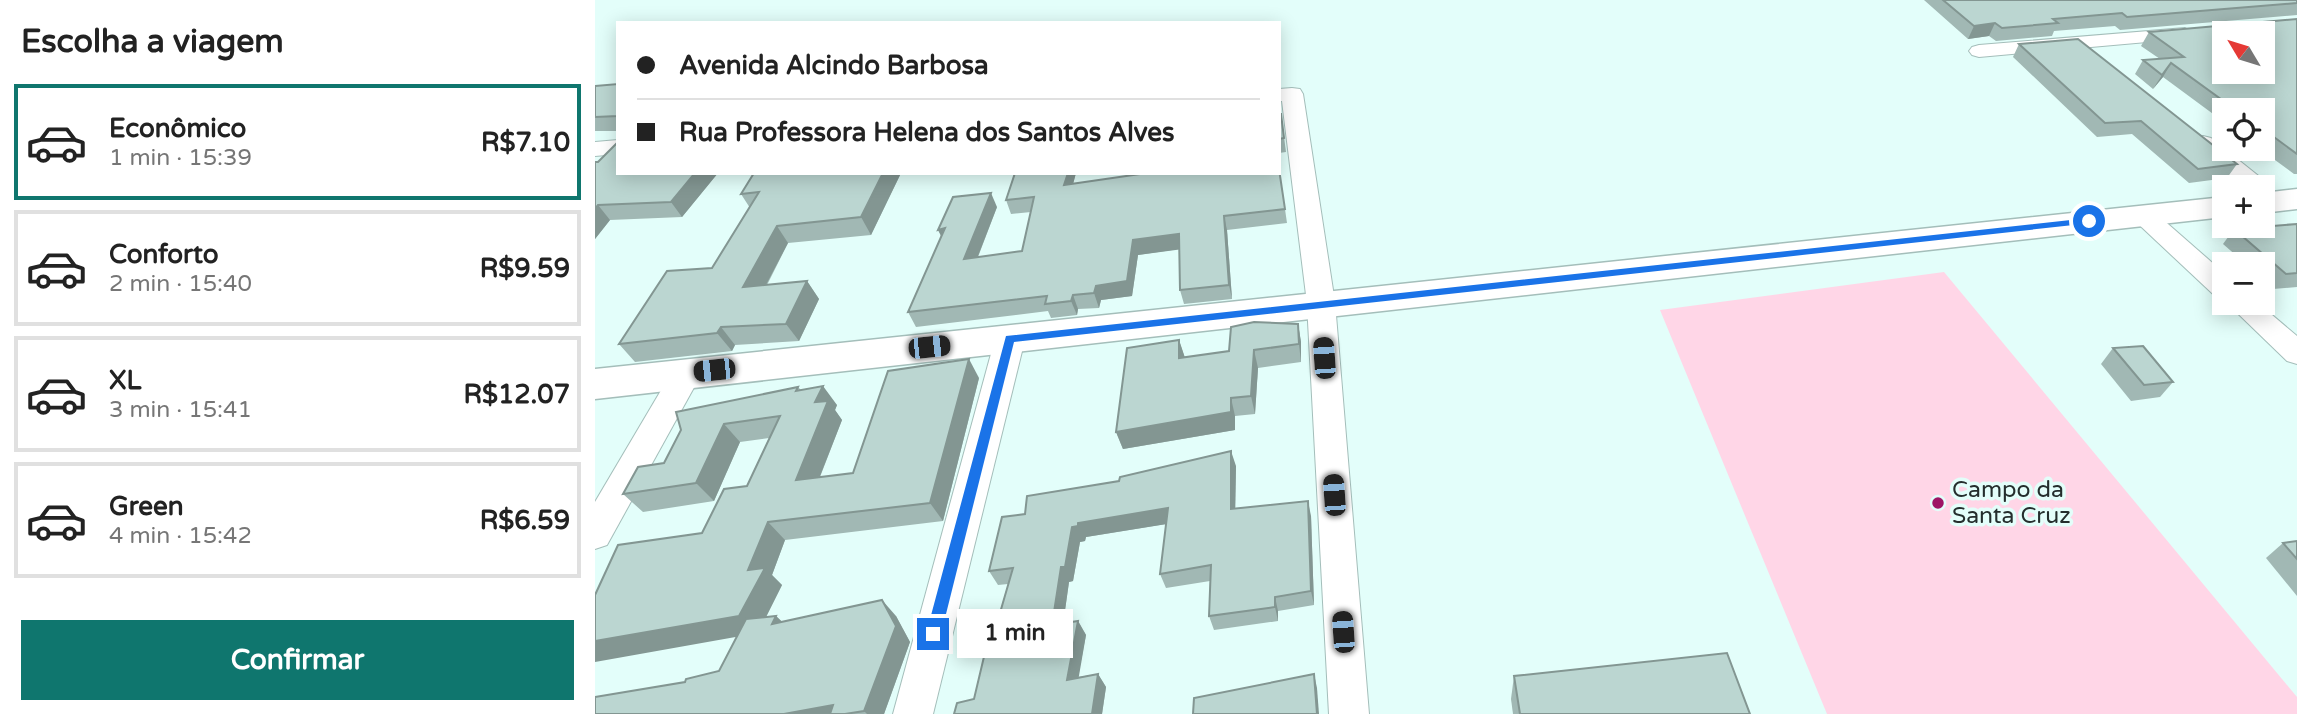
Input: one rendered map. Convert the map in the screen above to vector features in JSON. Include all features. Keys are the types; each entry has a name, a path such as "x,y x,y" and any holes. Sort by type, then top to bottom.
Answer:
{"street":[{"path":"1979,51 2198,32"},
{"path":"2081,44 2102,61"},
{"path":"1286,94 1321,303 1349,714"},
{"path":"2185,128 2244,175"},
{"path":"595,149 616,147"},
{"path":"595,384 2212,208"},
{"path":"2143,215 2212,277"},
{"path":"2254,315 2297,353"},
{"path":"913,714 1010,339"},
{"path":"595,534 687,373"}],"shaded area":[{"name":"Campo da Santa Cruz","path":"1944,272 2297,697 2297,714 1827,714 1660,310"}],"building":[{"path":"1943,0 2297,0 2297,3 2127,17 2122,13 2053,19 2058,23 2002,28 1995,23 1974,26"},
{"path":"2297,19 2297,154 2275,138 2275,98 2219,98 2171,63 2162,75 2143,60 2184,57 2149,32 2212,26 2212,84 2275,84 2274,21"},
{"path":"2078,39 2212,144 2212,161 2233,161 2237,164 2198,169 2141,121 2105,123 2019,44"},
{"path":"616,84 616,116 595,117 595,86"},
{"path":"1281,114 1284,138 1281,139"},
{"path":"616,144 616,175 693,175 671,202 598,205 595,209 595,162"},
{"path":"753,175 882,175 861,217 777,226 743,287 807,281 786,324 721,327 717,333 619,344 667,271 712,268 759,192 741,194"},
{"path":"1014,175 1067,175 1064,185 1133,175 1280,175 1285,209 1224,216 1229,285 1180,290 1179,234 1133,240 1127,281 1096,286 1094,293 1073,295 1071,301 1045,304 1047,296 908,312 945,228 938,230 953,197 991,193 964,259 1022,251 1034,197 1006,200"},
{"path":"2297,224 2297,273 2286,274 2275,264 2275,252 2261,252 2244,238 2275,238 2275,226"},
{"path":"1254,322 1298,324 1299,344 1254,350 1251,396 1231,398 1231,412 1116,432 1127,348 1179,340 1179,358 1229,351 1231,327"},
{"path":"2143,346 2173,382 2144,385 2113,348"},
{"path":"969,359 930,503 768,522 748,570 765,568 739,616 595,641 595,595 618,545 702,533 724,489 747,486 780,416 724,424 696,483 623,494 638,467 664,463 681,430 676,412 798,387 796,391 823,386 815,402 828,401 796,480 853,473 888,371"},
{"path":"1231,451 1231,509 1308,501 1311,591 1275,597 1275,607 1209,616 1211,565 1160,574 1168,508 1078,523 1078,526 1072,527 1065,567 1061,567 1052,625 1078,621 1067,680 1098,674 1092,714 954,714 957,703 974,699 987,644 991,644 1013,568 989,571 1002,517 1025,514 1027,496 1119,481 1120,477"},
{"path":"2297,541 2297,559 2283,543"},
{"path":"882,600 896,626 864,711 830,714 833,705 784,714 595,714 595,697 685,682 686,679 719,671 746,619 776,616 772,624"},
{"path":"1727,653 1750,714 1520,714 1514,676"},
{"path":"1314,674 1317,714 1193,714 1194,698"}],"place":[{"name":"Campo da Santa Cruz","path":"1938,503"}],"route":[{"path":"933,634 1010,339 2089,221"}]}
